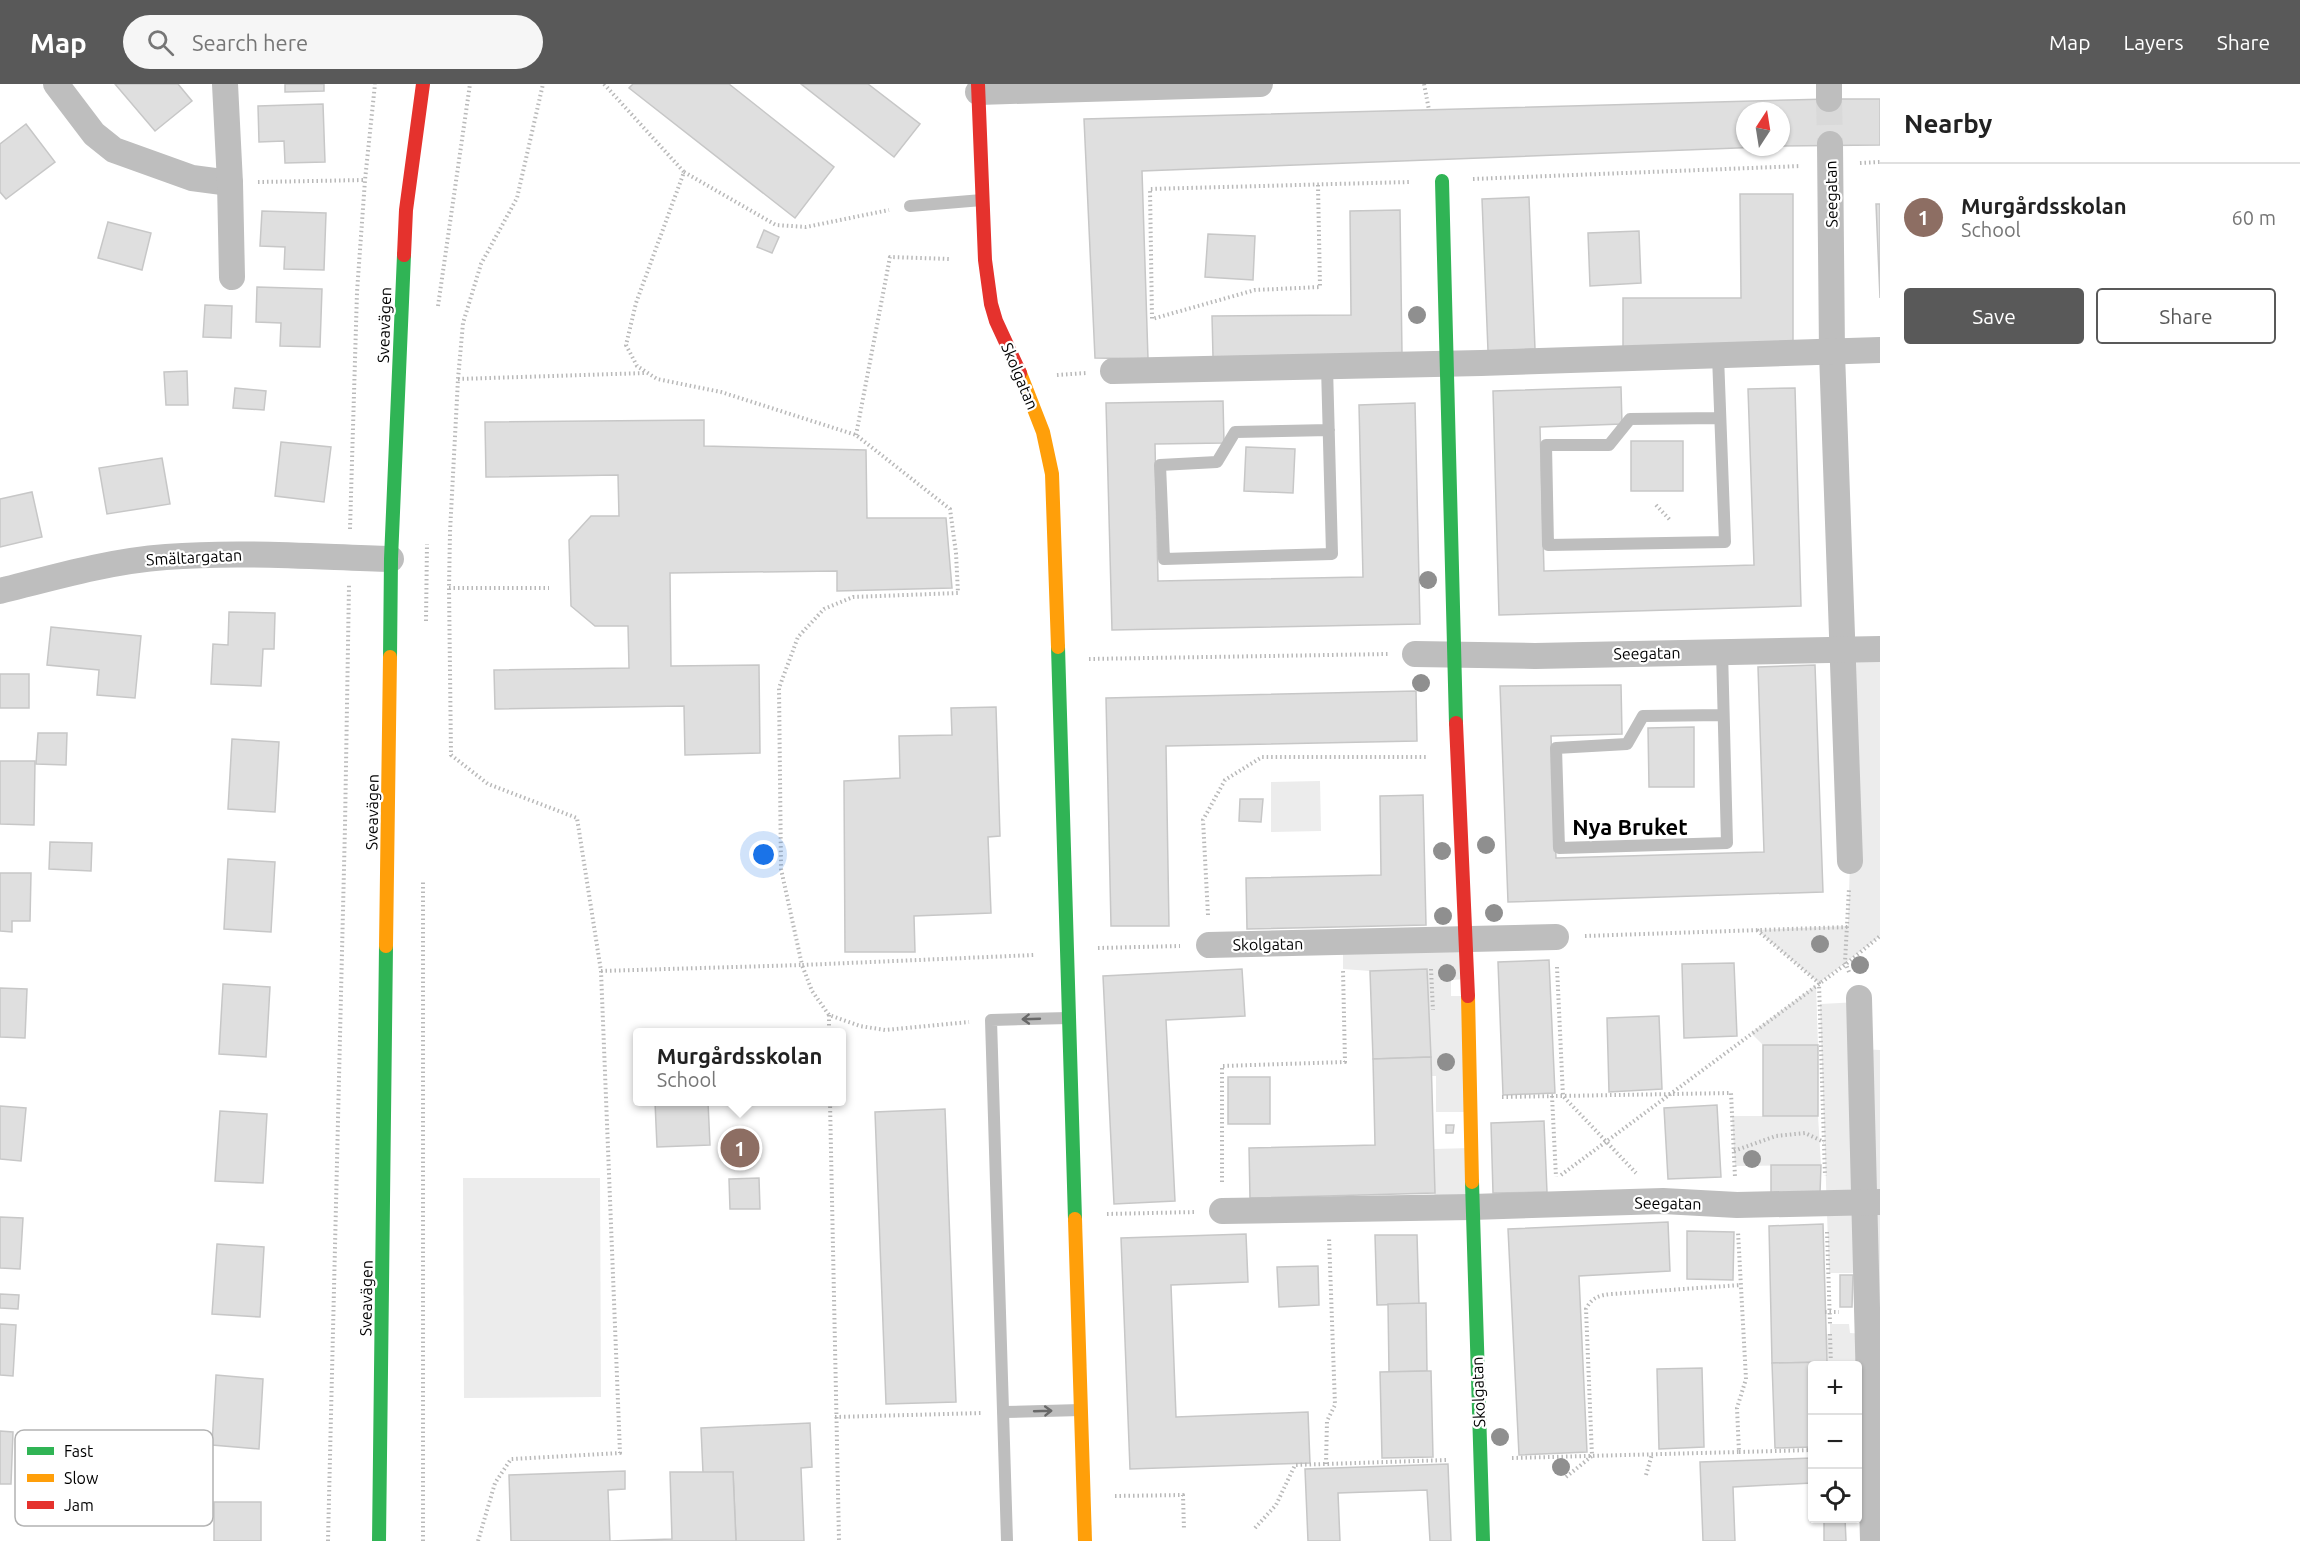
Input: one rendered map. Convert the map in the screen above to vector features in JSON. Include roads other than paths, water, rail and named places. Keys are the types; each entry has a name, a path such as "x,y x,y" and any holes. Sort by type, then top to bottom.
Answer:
{"street":[{"path":"56,84 94,134 114,150 192,178 230,183"},
{"path":"225,84 232,277"},
{"name":"Sveavägen","path":"379,1541 391,559 405,210 423,84"},
{"name":"Skolgatan","path":"1085,1541 1074,1214 1069,948 1052,474 1043,432 991,304 985,260 978,88 1260,84"},
{"name":"Seegatan","path":"1831,154 1832,353 1850,861"},
{"name":"Skolgatan","path":"1442,181 1453,655 1467,938 1472,1207 1483,1541"},
{"path":"1113,371 1327,367 1880,350"},
{"name":"Smältargatan","path":"0,591 95,567 165,557 253,554 391,559"},
{"name":"Seegatan","path":"1453,655 1535,656 1880,649"},
{"path":"1415,654 1453,655"},
{"path":"1467,938 1556,937"},
{"name":"Skolgatan","path":"1209,945 1467,938"},
{"path":"1859,998 1872,1202 1873,1541"},
{"name":"Seegatan","path":"1472,1207 1663,1201 1737,1205 1872,1202"},
{"path":"1222,1211 1472,1207"}],"lane":[{"path":"910,206 983,200"},
{"path":"1718,356 1725,542 1548,545 1546,445 1609,445 1630,419 1720,418"},
{"path":"1327,367 1329,430 1332,554 1164,560 1160,465 1217,462 1235,432 1329,430"},
{"path":"1722,651 1727,843 1559,848 1556,748 1627,744 1643,716 1723,715"},
{"path":"1007,1541 991,1020 1070,1018"},
{"path":"1004,1412 1081,1410"}],"tunnel":[{"path":"1829,99 1830,144"}],"place":[{"name":"Murgårdsskolan","path":"740,1148"}],"district":[{"name":"Nya Bruket","path":"1630,826"}]}
